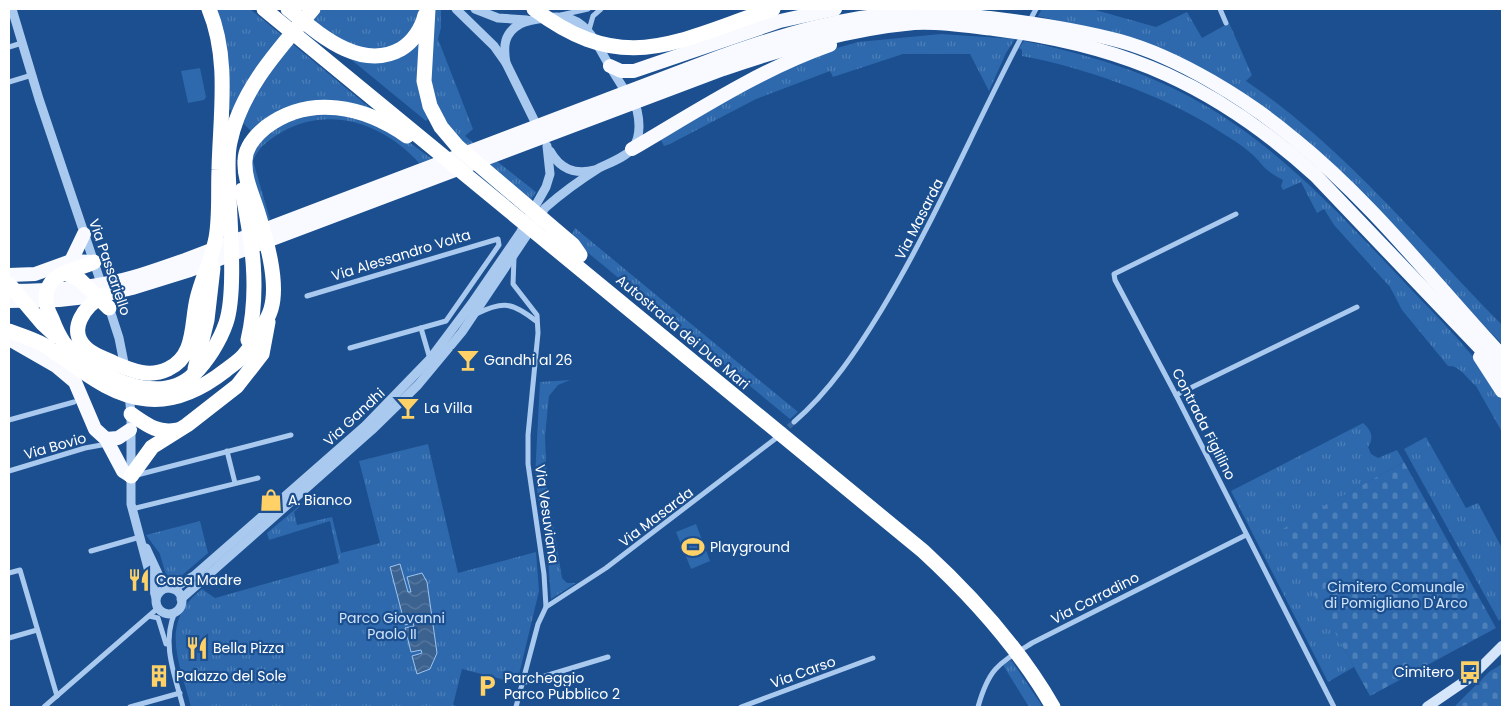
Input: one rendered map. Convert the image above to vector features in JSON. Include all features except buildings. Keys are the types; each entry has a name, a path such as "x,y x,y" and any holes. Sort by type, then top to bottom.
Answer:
{"highway":[{"path":"194,374 207,320 216,237 222,61 217,31 209,9"},
{"path":"264,9 518,211"},
{"path":"280,9 518,211"},
{"path":"288,9 321,35 339,46 359,53 377,56 399,50 412,41 421,26 427,9"},
{"path":"160,394 194,374 210,353 226,323 231,288 228,162 234,132 249,92 278,51 312,9"},
{"path":"427,9 423,73 430,106 451,140 518,211"},
{"path":"531,14 585,40 614,48 638,49 681,41 773,9"},
{"path":"610,66 621,71 634,71 780,21 835,9"},
{"path":"990,9 1161,70 1225,104 1286,149 1315,175 1502,371"},
{"path":"216,237 199,289 187,352 171,368 153,373 134,371 94,353 83,344 80,337 80,319 90,302 107,301 132,288 190,270 722,62 790,32 862,17 910,12 1029,22 1083,27 1168,60 1234,95 1296,140 1372,213 1502,356"},
{"path":"9,291 65,289 133,277 185,260 722,62 799,44 874,29 916,23 1029,22"},
{"path":"632,149 748,81 792,58 874,29"},
{"path":"9,339 69,376 80,390 95,429 107,441 123,470 131,476 152,447 180,429 237,386 262,354 271,310 270,261 248,182 245,161 254,138 271,124 290,114 308,108 332,106 356,111 375,118 416,142 518,211"},
{"path":"234,132 234,151 254,269 254,311 244,355"},
{"name":"Autostrada dei Due Mari","path":"518,211 563,254 923,551 953,579 1007,639 1054,707"},
{"name":"Autostrada dei Due Mari","path":"518,211 573,245 580,255 922,538 960,572 1014,633 1065,707"},
{"path":"63,342 50,316 46,298 49,286 68,267 84,234"},
{"path":"9,275 35,274 94,262"},
{"path":"68,267 79,279 107,301"},
{"path":"9,284 42,323 114,384"},
{"path":"9,301 107,301"},
{"path":"9,331 42,344 114,384 136,387 160,394 187,394 201,388 244,355 271,310"},
{"path":"1454,319 1502,391"},
{"path":"1487,340 1502,351"},
{"path":"131,414 155,430 166,432 180,429"},
{"path":"107,441 118,438 130,430"}],"main road":[{"path":"1426,707 1472,676 1502,646"}],"street":[{"name":"Via Passariello","path":"12,9 119,338 131,414 132,509 158,608"},
{"path":"456,9 485,36 506,63 547,146 557,162 568,170 587,172 597,169"},
{"path":"475,9 498,18 531,14 561,15 588,9"},
{"path":"589,30 593,16 600,9"},
{"path":"1220,9 1226,23"},
{"path":"506,63 503,47 506,38 515,27 531,14"},
{"path":"561,15 575,20 589,30 637,110 640,125 639,135 632,149"},
{"name":"Via Masarda","path":"794,422 811,408 832,384 866,336 904,272 931,224 1029,22"},
{"path":"9,47 22,44"},
{"path":"9,82 32,75"},
{"name":"Via Gandhi","path":"171,589 191,579 365,426 430,359 467,310 520,233 546,187 550,174 547,146"},
{"name":"Via Gandhi","path":"181,599 385,418 418,385 473,315 545,208 557,197 597,169 632,149"},
{"name":"Contrada Figlilino","path":"1236,214 1114,274 1115,280 1176,395 1334,707"},
{"name":"Via Alessandro Volta","path":"307,296 494,239 500,242 446,321 421,328"},
{"name":"Via Vesuviana","path":"516,250 513,264 513,284 516,290 535,310 538,333 528,435 528,464 543,565 546,607 538,624 516,707"},
{"path":"473,315 493,306 509,305 524,311 536,321"},
{"path":"1176,395 1357,306"},
{"path":"350,348 421,328 430,359"},
{"path":"9,420 74,402"},
{"path":"131,476 291,435"},
{"name":"Via Masarda","path":"546,607 614,562 776,439"},
{"name":"Via Bovio","path":"9,471 107,441"},
{"path":"227,451 235,484"},
{"path":"132,509 258,478"},
{"name":"Via Corradino","path":"978,707 983,690 992,671 1010,657 1052,632 1246,535"},
{"name":"Via Passariello","path":"140,540 149,552 160,578 171,589 179,593 181,599"},
{"path":"92,551 140,540"},
{"path":"9,573 20,570 57,696"},
{"path":"156,598 160,592 171,589"},
{"path":"168,646 169,627 175,612 180,607 181,599"},
{"path":"44,707 158,608 166,614 175,612"},
{"path":"149,616 158,618 168,646 184,707"},
{"path":"9,638 37,630"},
{"path":"522,683 608,657"},
{"name":"Via Carso","path":"741,707 873,658"},
{"path":"130,707 180,693"}],"green space":[{"path":"213,9 250,9 375,112 341,105 252,132 225,105"},
{"path":"292,9 420,9 412,35 381,53 337,42"},
{"path":"431,9 441,9 441,28 438,39 473,129 465,136 536,192 528,204 459,145 430,101"},
{"path":"1042,9 1092,9 1156,27 1187,12 1202,38 1229,23 1252,75 1246,81 1282,107 1349,165 1502,325 1502,344 1360,197 1287,129 1107,32 1038,16"},
{"path":"941,34 1015,39 1006,53 989,91 970,54 903,54 833,77 830,71 756,99 670,144 664,146 661,140 737,90 823,52 858,42"},
{"path":"420,36 417,82 429,118 426,121 348,57 356,57"},
{"path":"1024,41 1093,58 1159,82 1201,103 1233,123 1264,146 1293,170 1347,222 1444,324 1480,365 1498,391 1502,401 1502,432 1476,386 1460,370 1448,366 1402,310 1390,287 1334,225 1324,209 1317,213 1301,182 1283,190 1281,186 1283,180 1263,166 1241,145 1211,126 1168,103 1120,83 1070,67 1022,56 1022,50 1019,48"},
{"path":"200,68 206,97 204,100 188,103 181,71"},
{"path":"333,109 398,134 432,159 419,163 390,138 373,129 355,123 319,120 300,124 282,132 261,147 253,161 270,219 267,221 247,170 254,142 275,124"},
{"path":"575,228 798,412 790,419 570,238"},
{"path":"570,380 558,385 549,396 545,436 547,488 562,578 567,583 576,583 551,599 548,559 535,477 540,382"},
{"path":"1363,423 1371,434 1368,447 1371,454 1378,458 1397,450 1404,462 1280,531 1354,667 1328,682 1231,491"},
{"path":"1426,437 1466,508 1478,503 1502,548 1502,618 1499,621 1404,449"},
{"name":"Parco Giovanni Paolo II","path":"428,444 458,573 536,552 539,591 517,683 462,669 453,705 460,707 191,707 178,659 176,644 176,630 180,616 188,602 202,589 215,598 339,563 330,521 269,540 267,533 324,485 294,512 297,525 332,517 341,553 380,543 359,461"},
{"name":"Cimitero Comunale di Pomigliano D'Arco","path":"1404,462 1496,628 1370,696 1279,531"},
{"path":"200,521 208,553 180,577 169,577 165,572 160,554 146,535"},
{"name":"Playground","path":"696,524 710,561 691,569 676,532"},
{"path":"1011,660 1043,707 1029,707 1003,665"},
{"path":"1502,664 1502,707 1454,707 1489,672"}],"water":[{"path":"400,564 408,592 411,592 407,577 422,573 427,582 437,653 430,669 417,674 412,656 422,653 421,650 411,652 405,628 414,626 413,623 405,625 390,567"}],"tunnel":[{"path":"783,432 794,422"}],"place":[{"name":"Gandhi al 26","path":"468,360"},
{"name":"La Villa","path":"408,408"},
{"name":"A. Bianco","path":"271,500"},
{"name":"Playground","path":"693,547"},
{"name":"Casa Madre","path":"139,580"},
{"name":"Bella Pizza","path":"197,648"},
{"name":"Cimitero","path":"1470,672"},
{"name":"Palazzo del Sole","path":"159,676"},
{"name":"Parcheggio Parco Pubblico 2","path":"487,686"}]}
